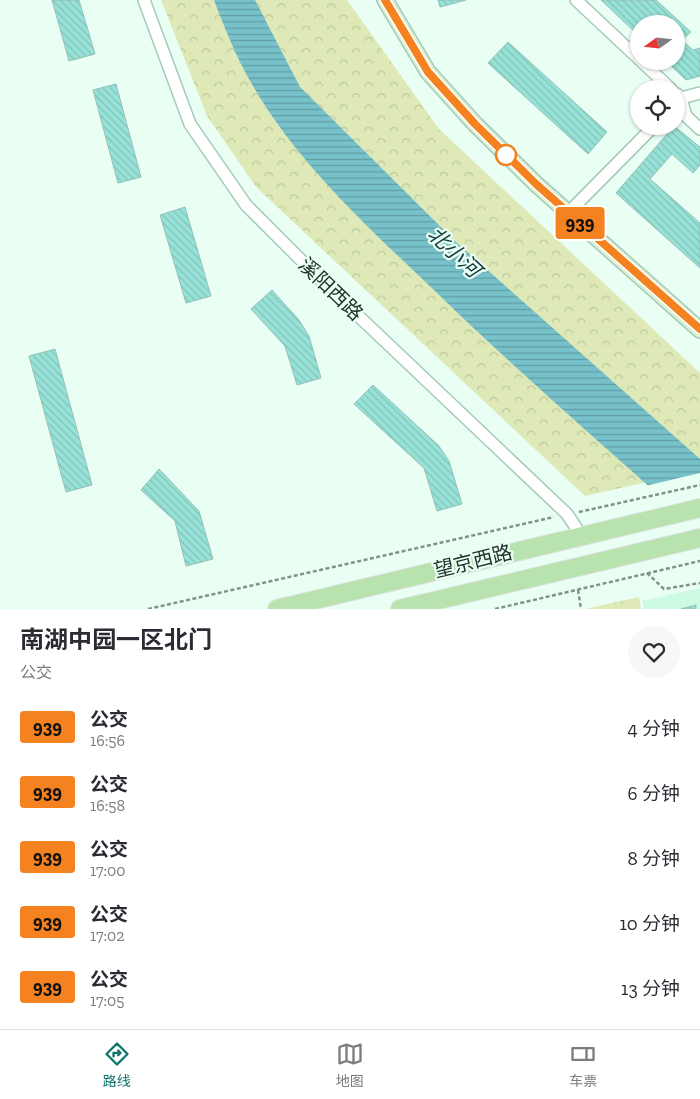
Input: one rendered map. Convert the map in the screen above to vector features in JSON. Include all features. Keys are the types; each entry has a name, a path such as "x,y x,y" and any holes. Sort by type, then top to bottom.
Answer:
{"main road":[{"name":"望京西路","path":"277,609 700,508"},
{"name":"望京西路","path":"400,609 697,539"}],"street":[{"name":"溪阳西路","path":"144,0 190,124 246,205 331,290 567,514 581,535"},
{"path":"385,0 414,51 446,94 536,184 700,330"},
{"path":"576,0 630,51"},
{"path":"651,70 661,80"},
{"path":"685,97 700,93"},
{"path":"685,114 700,129"},
{"path":"568,213 645,135"}],"path":[{"path":"148,609 700,485"},
{"path":"495,609 700,561"},
{"path":"647,573 664,589 700,583"},
{"path":"578,590 581,609"}],"shaded area":[{"path":"700,588 700,609 644,609 642,601"}],"green space":[{"path":"161,0 347,0 439,129 700,373 700,470 585,496 256,187 207,116"},
{"path":"639,597 641,609 585,609"}],"water":[{"name":"北小河","path":"214,0 255,0 300,87 456,242 700,459 700,532 500,352 385,244 313,169 271,115 247,76"}],"pier":[{"path":"700,473 700,534 645,486"}],"building":[{"path":"52,0 79,0 95,54 69,61"},
{"path":"438,0 466,0 440,7"},
{"path":"601,0 656,0 672,15 630,15 630,27"},
{"path":"685,27 691,32 685,37"},
{"path":"508,42 607,132 588,154 488,63"},
{"path":"685,43 693,50 700,48 700,76 686,80 675,70 685,70"},
{"path":"116,84 141,177 118,183 93,90"},
{"path":"666,135 685,135 700,147 700,165 693,173 672,154 650,179 700,223 700,268 616,193"},
{"path":"185,207 211,296 186,303 160,215"},
{"path":"272,290 299,320 309,336 321,378 297,385 285,346 251,309"},
{"path":"55,349 92,485 66,492 29,356"},
{"path":"373,385 439,446 449,461 462,504 437,511 424,468 354,404"},
{"path":"159,469 199,511 213,559 186,566 175,521 141,490"},
{"path":"696,605 696,609 681,609"}],"bus line":[{"name":"939","path":"385,0 414,51 446,94 536,184 700,329"}]}
